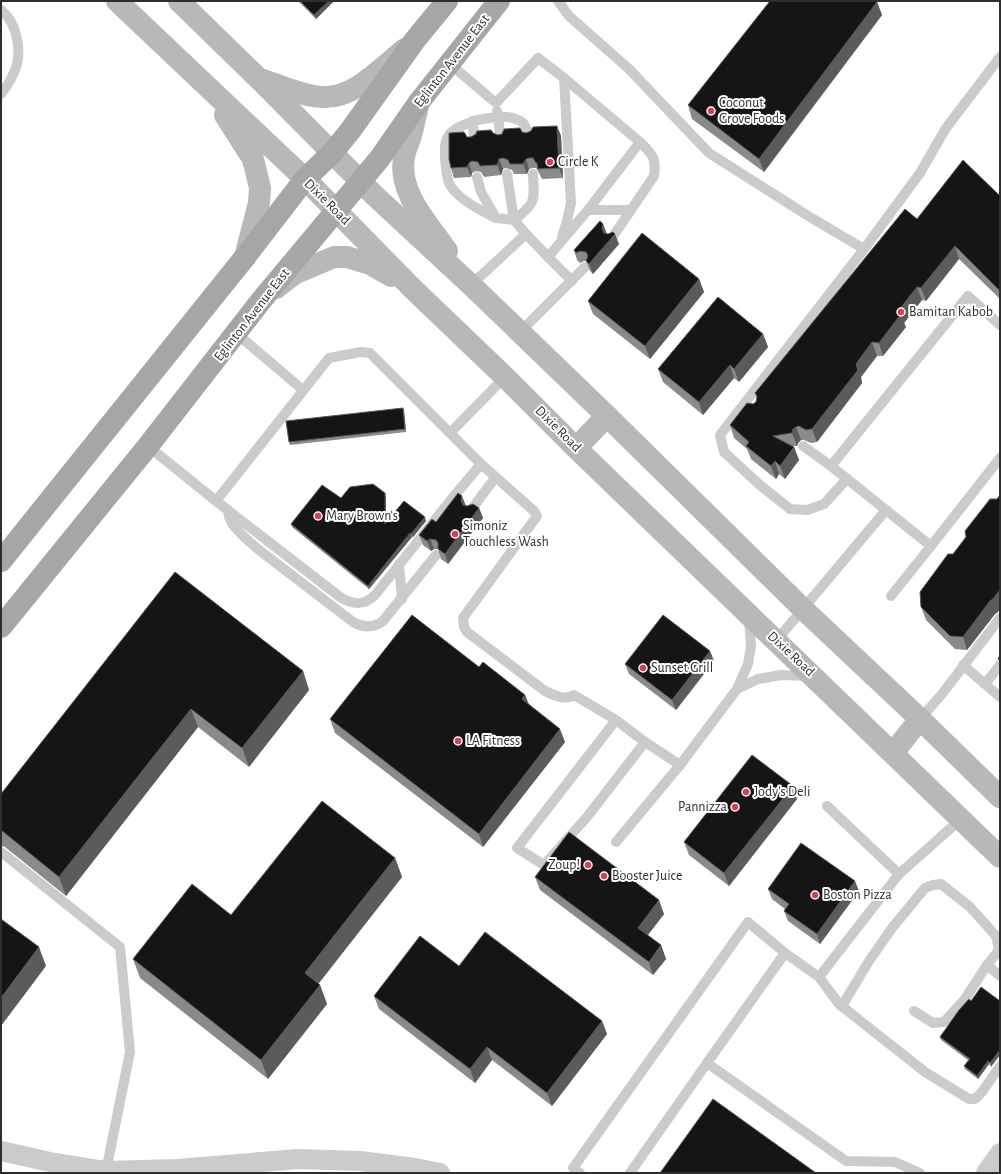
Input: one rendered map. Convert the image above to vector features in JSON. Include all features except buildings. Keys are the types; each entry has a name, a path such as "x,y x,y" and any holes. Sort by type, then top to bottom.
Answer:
{"main road":[{"name":"Dixie Road","path":"116,1 305,179 414,290 1000,857"},
{"path":"179,1 374,195 520,332 803,609 1000,797"},
{"path":"1,561 245,257 305,179 332,154 415,40 447,1"},
{"name":"Eglinton Avenue East","path":"1,627 148,446 237,334 260,302 361,182 380,158 419,102 499,1"},
{"path":"259,79 310,95 323,97 341,95 355,89 415,40"},
{"path":"204,84 253,159 260,188 259,203 245,257"},
{"path":"419,102 411,136 404,153 403,173 409,193 418,209 471,285"},
{"path":"260,302 294,274 334,257 347,257 370,264 414,290"},
{"path":"576,448 607,416"},
{"path":"893,753 920,719"}],"street":[{"path":"1,1151 106,1172 177,1169 298,1159 360,1161 415,1168 440,1173"},
{"path":"986,1173 1000,1153"}],"lane":[{"path":"558,1 569,16 629,69 710,153 810,217 864,249"},
{"path":"1,10 5,13 16,30 18,49 17,64 9,84 1,94"},
{"path":"847,479 824,504 807,510 790,509 761,486 724,452 720,435 748,404 864,249 920,173 946,128 1000,57"},
{"path":"496,103 538,58 640,142 654,158 656,166 654,176 612,238"},
{"path":"450,64 496,103 501,139"},
{"path":"560,242 571,203 564,78"},
{"path":"530,137 524,124 515,118 498,117 473,121 453,130 445,143 447,176 449,184 460,196 479,210 496,218 514,220 529,208 534,199 533,174"},
{"path":"473,121 474,141"},
{"path":"548,257 588,210 640,142"},
{"path":"507,174 514,220 572,281"},
{"path":"478,177 481,192 496,218"},
{"path":"588,210 631,210"},
{"path":"471,285 526,234"},
{"path":"520,332 585,267"},
{"path":"831,466 968,296 1000,325"},
{"path":"237,334 303,390"},
{"path":"216,501 329,358 361,352 370,353 495,478 534,511 537,516 462,618 467,632 545,691 558,697 570,697 574,695 616,720 645,742 680,765"},
{"path":"450,433 505,377"},
{"path":"148,446 340,597 354,604 364,603 372,598 481,464"},
{"path":"803,446 831,466 931,546"},
{"path":"891,596 1000,458"},
{"path":"471,510 495,478"},
{"path":"228,510 229,517 233,525 242,535 259,550 358,625 369,627 380,624 402,599 436,555"},
{"path":"776,641 886,510"},
{"path":"399,564 402,599"},
{"path":"616,842 680,765 737,689 748,664 751,646 749,615"},
{"path":"920,719 942,694 1000,618"},
{"path":"963,665 1000,696"},
{"path":"985,684 1000,665"},
{"path":"737,689 758,679 781,675 814,676"},
{"path":"616,720 517,848 544,865 587,817 645,742"},
{"path":"828,806 899,874"},
{"path":"819,978 899,874 961,819"},
{"path":"1,852 120,947 130,1052 106,1172"},
{"path":"842,1006 869,961 892,928 924,888 941,884 970,907 996,936 999,950 986,965 965,998 944,1022 933,1023 914,1011"},
{"path":"580,1173 574,1168 748,922 785,953 819,978 839,1004 925,1072 969,1099 975,1099 982,1092 1000,1066"},
{"path":"630,1173 706,1063 785,953"},
{"path":"986,965 1000,976"},
{"path":"706,1063 846,1161 895,1162 920,1173"}],"place":[{"name":"Coconut Grove Foods","path":"711,111"},
{"name":"Circle K","path":"550,162"},
{"name":"Bamitan Kabob","path":"901,312"},
{"name":"Mary Brown's","path":"318,516"},
{"name":"Simoniz Touchless Wash","path":"455,534"},
{"name":"Sunset Grill","path":"643,668"},
{"name":"LA Fitness","path":"458,741"},
{"name":"Jody's Deli","path":"746,792"},
{"name":"Pannizza","path":"735,807"},
{"name":"Zoup!","path":"588,865"},
{"name":"Booster Juice","path":"604,876"},
{"name":"Boston Pizza","path":"815,895"}]}
